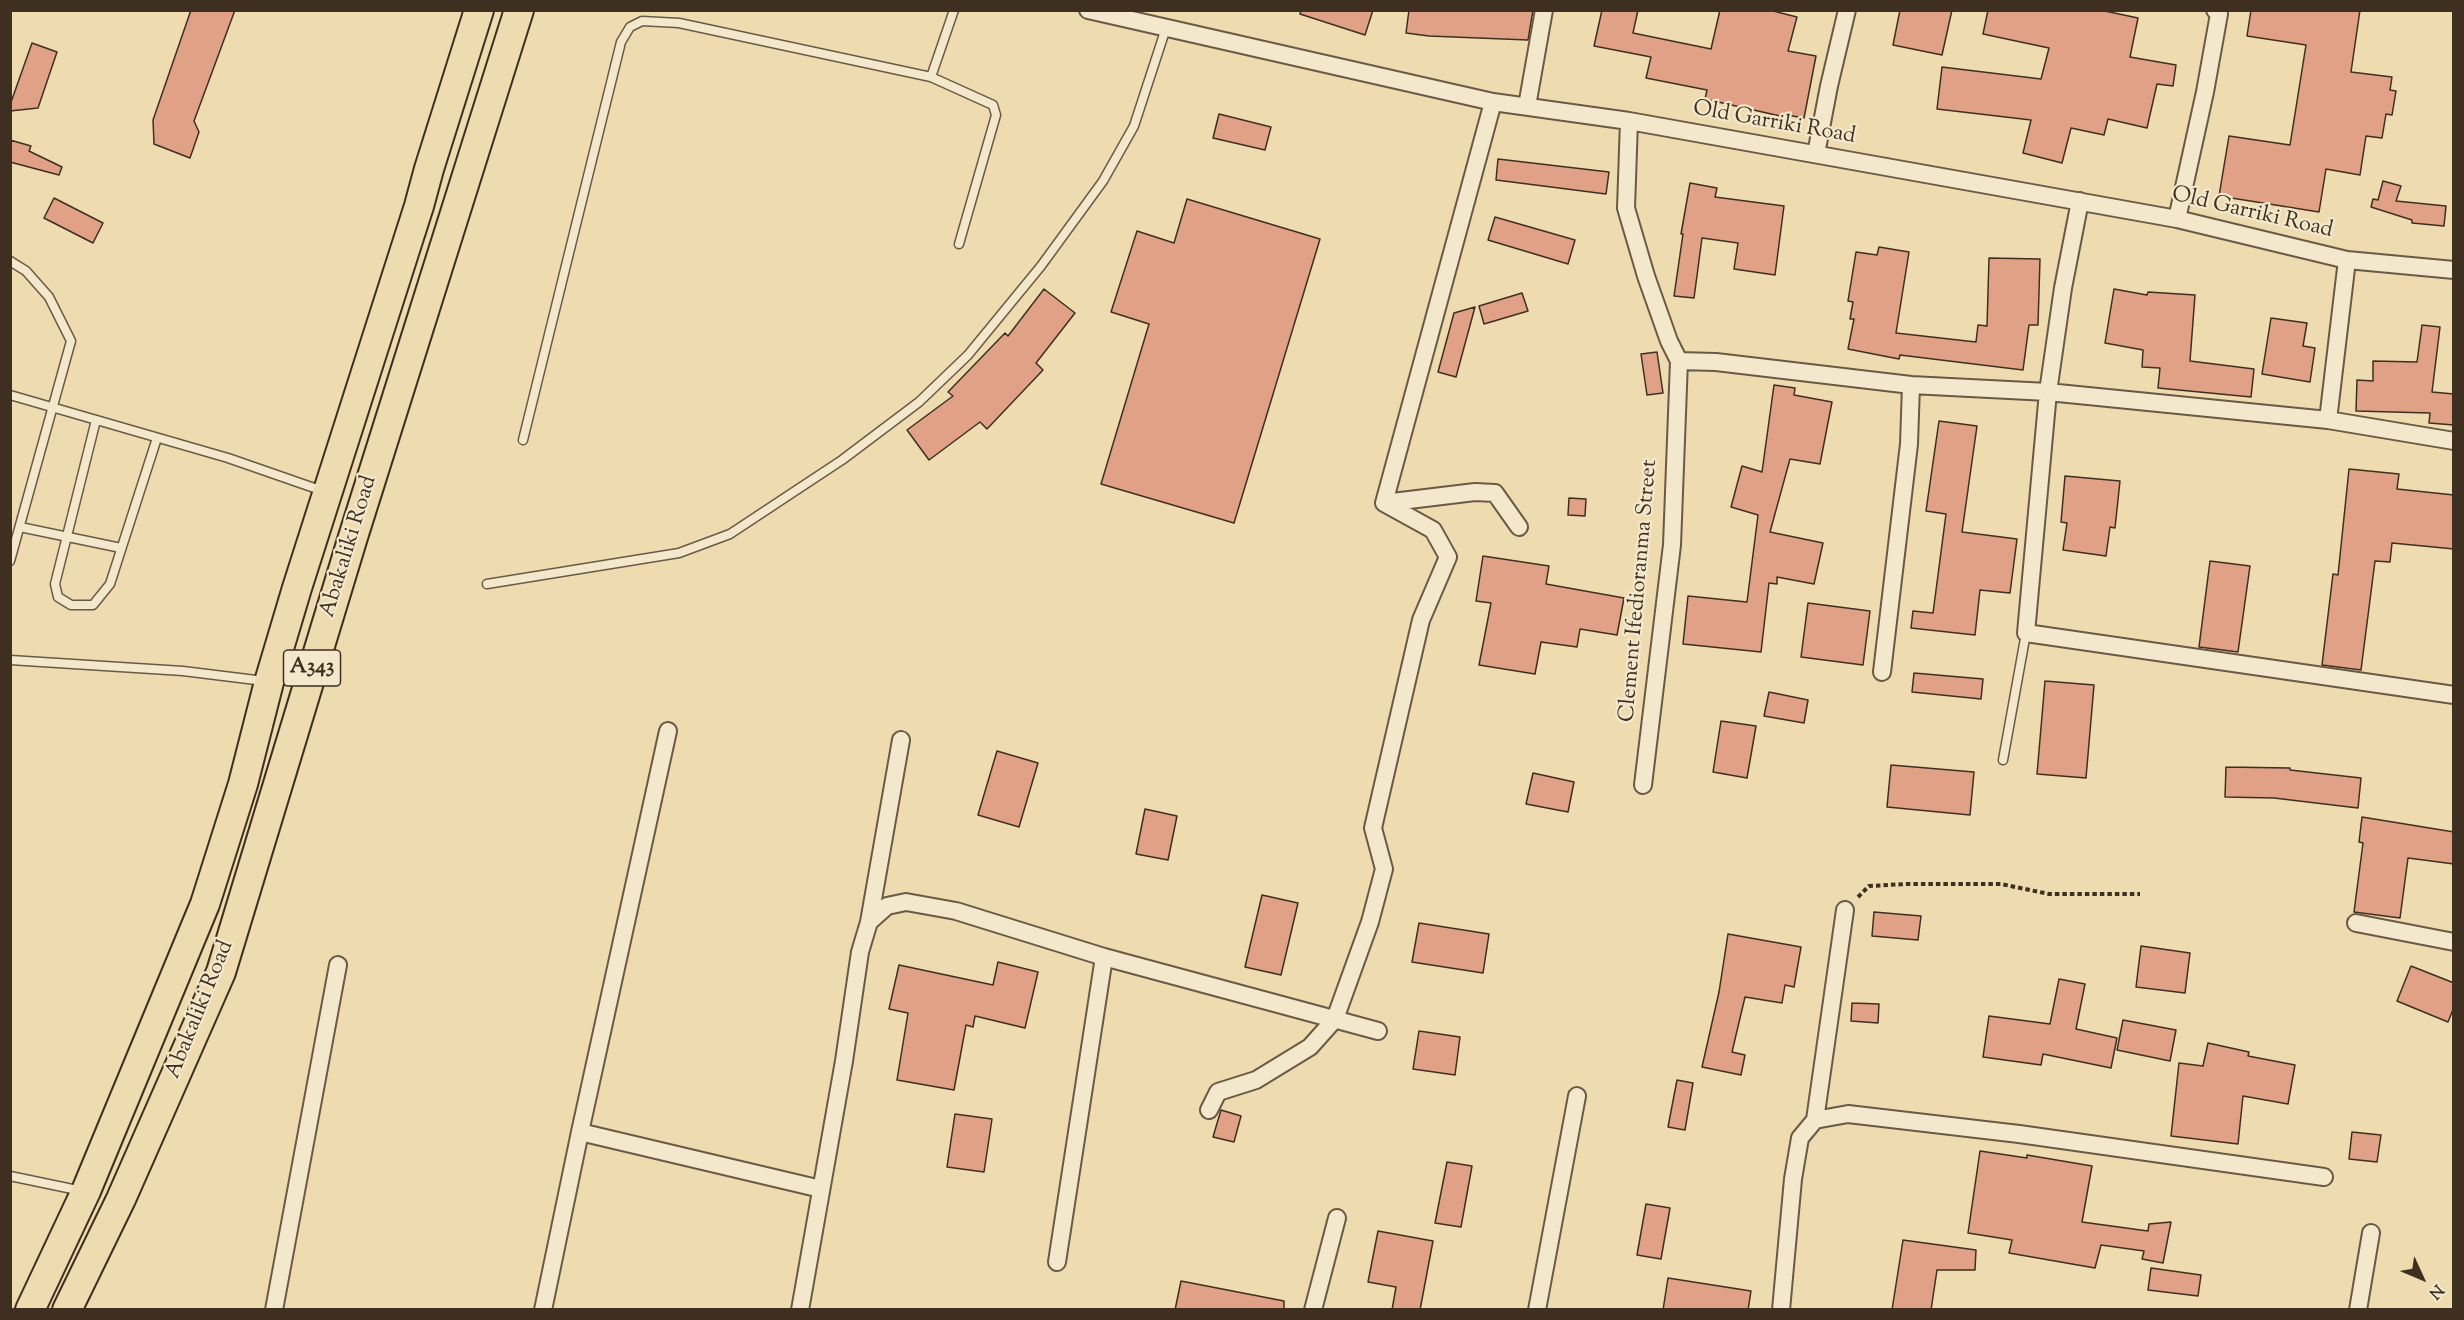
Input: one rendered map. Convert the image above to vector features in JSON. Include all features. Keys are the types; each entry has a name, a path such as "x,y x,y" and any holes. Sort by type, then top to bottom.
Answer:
{"highway":[{"name":"Abakaliki Road","path":"30,1310 86,1191 205,904 243,784 269,682 327,492 419,206 478,10"},
{"name":"Abakaliki Road","path":"67,1310 121,1199 221,972 353,537 519,10"}],"street":[{"name":"Old Garriki Road","path":"1088,10 1493,102 1629,121 2080,201 2177,219 2347,260 2454,270"},
{"path":"1527,106 1544,10"},
{"path":"1816,154 1847,10"},
{"path":"2177,219 2205,92 2218,12"},
{"path":"1384,503 1493,102"},
{"name":"Clement Ifedioranma Street","path":"1629,121 1626,208 1646,276 1669,341 1679,361 1672,545 1643,785"},
{"path":"2080,201 2063,288 2048,392 2026,633 2454,695"},
{"path":"2328,420 2347,260"},
{"path":"1679,361 1716,362 1911,385 2048,392 2328,420 2454,441"},
{"path":"1882,672 1909,444 1911,385"},
{"path":"1384,503 1475,492 1495,493 1519,527"},
{"path":"1209,1110 1218,1092 1256,1080 1310,1047 1335,1019 1370,922 1384,869 1373,828 1421,620 1448,557 1433,530 1384,503"},
{"path":"543,1310 668,731"},
{"path":"800,1310 844,1061 860,952 869,922 901,740"},
{"path":"869,922 886,906 906,902 956,911 1104,957 1378,1030"},
{"path":"1781,1310 1793,1179 1800,1138 1815,1120 1845,910"},
{"path":"2356,923 2454,942"},
{"path":"1057,1262 1104,957"},
{"path":"274,1310 338,965"},
{"path":"1537,1310 1577,1096"},
{"path":"1815,1120 1848,1114 2019,1134 2324,1177"},
{"path":"580,1132 821,1189"},
{"path":"1313,1310 1337,1218"},
{"path":"2358,1310 2371,1233"}],"lane":[{"path":"932,77 954,10"},
{"path":"523,440 621,42 630,27 642,21 679,23 932,77 993,105 996,115 959,244"},
{"path":"487,584 678,553 730,534 842,460 919,402 968,354 990,328 1041,266 1103,181 1134,126 1166,28"},
{"path":"10,261 26,271 49,297 71,341 10,561"},
{"path":"10,395 228,458 327,492"},
{"path":"96,420 55,584 58,597 70,605 93,605 110,584 157,438"},
{"path":"20,527 122,548"},
{"path":"2003,760 2026,633"},
{"path":"10,660 183,671 269,682"},
{"path":"10,1176 86,1191"}],"path":[{"path":"1845,910 1869,886 2001,884 2049,894 2140,894"}],"building":[{"path":"191,10 235,10 194,121 199,132 190,158 154,144 153,120"},
{"path":"1301,10 1373,10 1365,35 1300,14"},
{"path":"1409,10 1533,10 1528,40 1406,33"},
{"path":"1602,10 1638,10 1633,33 1711,49 1720,10 1769,10 1797,17 1788,51 1816,56 1804,118 1781,114 1780,116 1705,99 1707,90 1646,78 1651,57 1594,46"},
{"path":"1900,10 1952,10 1942,55 1893,45"},
{"path":"1988,10 2100,10 2138,18 2130,57 2176,65 2173,86 2157,84 2147,128 2108,119 2104,135 2071,128 2062,163 2023,153 2031,120 1937,109 1942,67 2041,79 2049,48 1983,34"},
{"path":"2251,10 2360,10 2351,72 2392,77 2390,90 2396,91 2392,115 2386,114 2382,138 2366,136 2360,175 2326,169 2319,212 2219,196 2229,136 2290,145 2306,45 2247,36"},
{"path":"32,43 57,52 38,108 10,111 10,105"},
{"path":"1219,114 1271,127 1265,150 1213,138"},
{"path":"10,140 31,146 29,151 62,167 59,175 10,162"},
{"path":"1498,159 1609,172 1606,194 1496,180"},
{"path":"2383,181 2401,186 2396,201 2446,206 2444,226 2412,223 2412,220 2371,207 2373,199 2378,200"},
{"path":"1690,183 1717,188 1715,197 1784,206 1775,275 1734,269 1738,243 1702,238 1694,298 1674,296"},
{"path":"54,198 103,223 93,243 44,218"},
{"path":"1187,199 1320,239 1234,523 1101,484 1149,324 1111,312 1137,231 1174,243"},
{"path":"1495,217 1575,240 1568,264 1488,240"},
{"path":"1879,247 1909,252 1896,333 1976,342 1978,325 1987,326 1989,258 2040,259 2038,325 2029,325 2023,370 1900,355 1899,359 1848,349 1854,319 1850,319 1853,302 1848,301 1856,252 1877,255"},
{"path":"1044,289 1075,313 1036,363 1043,370 987,429 980,422 929,460 907,430 953,396 948,392 1005,333 1008,336"},
{"path":"2114,289 2147,295 2148,292 2195,295 2190,361 2254,369 2251,397 2158,388 2160,368 2142,367 2143,350 2105,343"},
{"path":"1522,293 1528,311 1484,324 1479,306"},
{"path":"1475,307 1456,377 1438,372 1454,313"},
{"path":"2271,318 2307,323 2303,346 2315,348 2310,382 2262,374"},
{"path":"2422,325 2440,327 2432,392 2454,394 2454,425 2429,423 2430,413 2356,411 2357,380 2373,381 2373,361 2417,362"},
{"path":"1657,352 1663,393 1647,395 1641,354"},
{"path":"1774,385 1795,388 1794,395 1832,402 1820,464 1790,459 1770,532 1823,543 1814,584 1777,577 1777,584 1769,583 1761,652 1683,644 1688,596 1747,602 1758,515 1731,507 1742,466 1762,472"},
{"path":"1939,421 1977,426 1962,532 2017,539 2010,593 1980,590 1975,635 1911,628 1913,611 1933,613 1946,514 1926,511"},
{"path":"2349,469 2399,474 2397,489 2454,495 2454,549 2392,543 2390,562 2375,561 2361,670 2322,665 2333,574 2338,575"},
{"path":"2065,476 2120,481 2115,528 2110,527 2106,556 2063,550 2067,523 2061,522"},
{"path":"1569,498 1586,499 1585,516 1568,515"},
{"path":"1483,556 1549,566 1546,584 1624,598 1617,635 1580,629 1577,647 1541,642 1535,674 1479,665 1491,603 1476,601"},
{"path":"2210,561 2250,566 2238,652 2199,647"},
{"path":"1808,603 1870,611 1863,665 1801,657"},
{"path":"1914,673 1983,679 1981,699 1912,692"},
{"path":"2045,681 2094,685 2086,778 2037,774"},
{"path":"1769,692 1808,700 1804,723 1764,716"},
{"path":"1721,721 1756,726 1747,778 1713,772"},
{"path":"997,751 1038,763 1019,827 978,815"},
{"path":"1891,765 1974,772 1970,815 1887,807"},
{"path":"2226,767 2290,768 2290,770 2361,778 2358,808 2274,798 2225,797"},
{"path":"1533,773 1574,782 1568,812 1526,804"},
{"path":"1145,809 1177,816 1168,860 1136,854"},
{"path":"2362,817 2454,832 2454,864 2408,858 2400,918 2354,912 2363,843 2359,842"},
{"path":"1262,895 1298,903 1281,975 1245,967"},
{"path":"1874,912 1921,916 1918,940 1872,936"},
{"path":"1419,923 1489,934 1483,973 1412,962"},
{"path":"1728,934 1801,947 1794,987 1785,985 1782,1003 1745,997 1732,1052 1745,1055 1741,1075 1702,1067 1719,992"},
{"path":"2141,946 2190,953 2185,993 2136,987"},
{"path":"998,962 1038,972 1025,1028 975,1016 973,1027 966,1025 954,1090 897,1080 908,1013 889,1009 899,965 993,985"},
{"path":"2411,966 2454,983 2454,1007 2448,1022 2397,1001"},
{"path":"2059,979 2085,984 2076,1029 2117,1038 2111,1068 2043,1054 2041,1065 1983,1057 1989,1016 2050,1024"},
{"path":"1852,1003 1879,1004 1878,1023 1851,1021"},
{"path":"2123,1020 2176,1030 2170,1061 2117,1050"},
{"path":"1419,1031 1460,1037 1455,1075 1413,1069"},
{"path":"2208,1043 2249,1052 2248,1056 2295,1065 2288,1104 2243,1096 2238,1144 2171,1136 2179,1063 2203,1066"},
{"path":"1677,1080 1693,1083 1685,1130 1668,1127"},
{"path":"1221,1110 1241,1116 1234,1142 1213,1137"},
{"path":"955,1114 992,1119 984,1172 947,1167"},
{"path":"2352,1132 2381,1135 2377,1162 2349,1159"},
{"path":"1980,1151 2027,1158 2027,1155 2092,1166 2082,1222 2148,1231 2149,1224 2171,1222 2163,1263 2142,1259 2144,1251 2101,1245 2095,1268 2009,1253 2012,1240 1968,1233"},
{"path":"1447,1162 1472,1166 1461,1227 1435,1223"},
{"path":"1646,1204 1670,1208 1661,1259 1637,1255"},
{"path":"1378,1231 1433,1241 1420,1310 1392,1310 1396,1287 1368,1282"},
{"path":"1903,1240 1976,1250 1975,1270 1937,1270 1931,1310 1892,1310"},
{"path":"2151,1268 2201,1275 2198,1296 2148,1290"},
{"path":"1668,1278 1751,1291 1748,1310 1663,1310"},
{"path":"1181,1281 1284,1301 1284,1310 1175,1310"}]}
